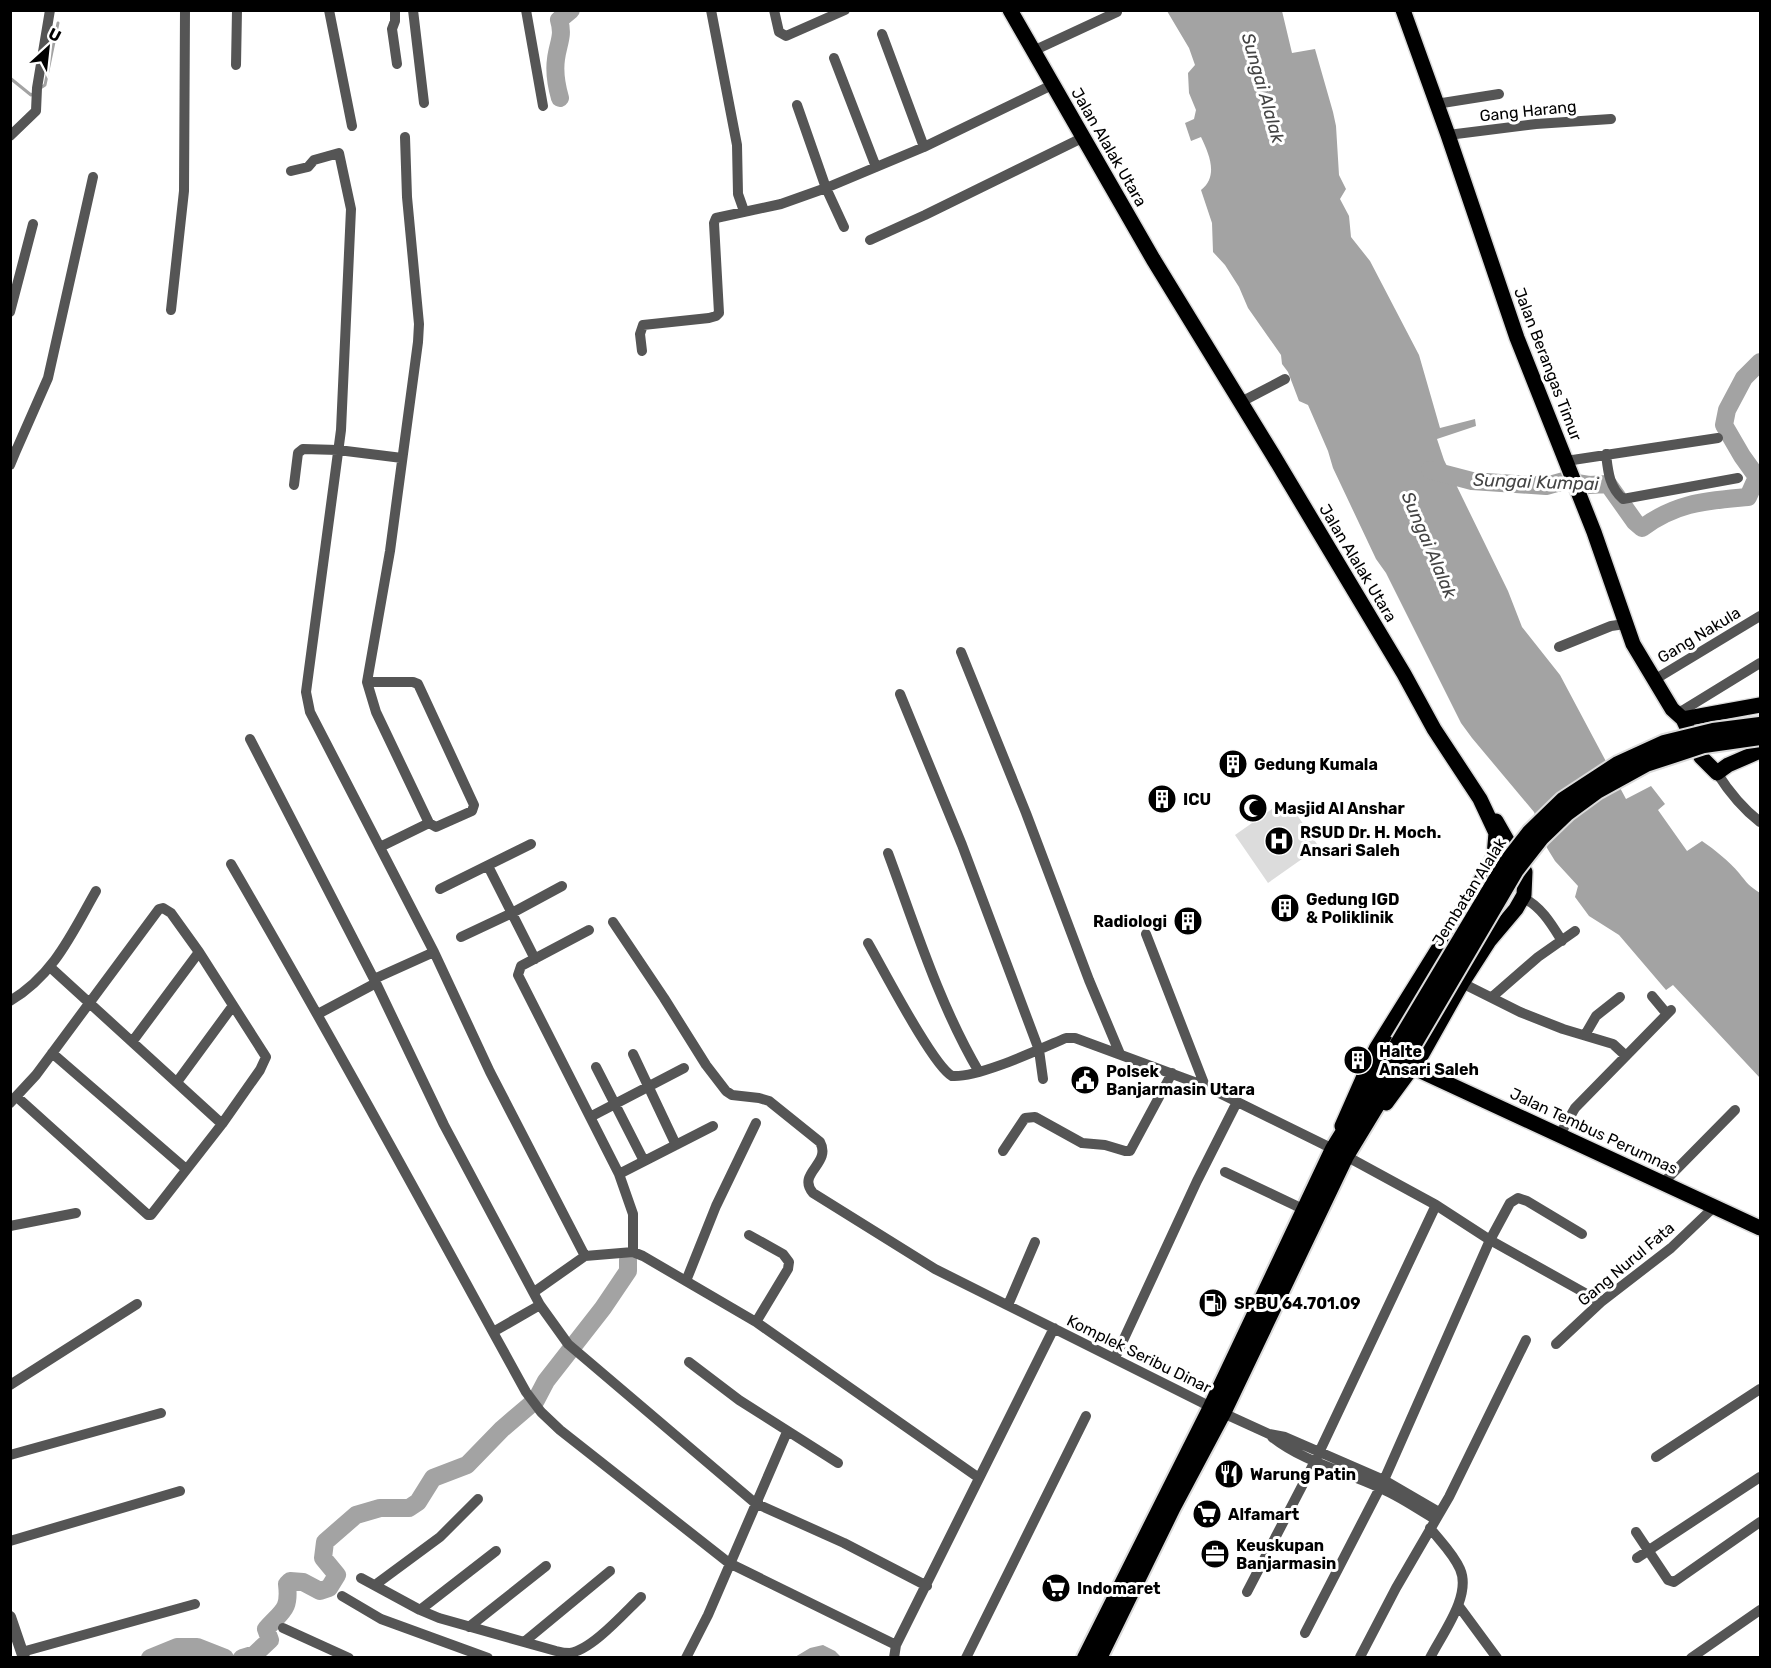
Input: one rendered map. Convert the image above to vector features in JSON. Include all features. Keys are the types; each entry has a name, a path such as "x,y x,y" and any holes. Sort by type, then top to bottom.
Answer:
{"highway":[{"name":"Jembatan Alalak","path":"1405,1045 1506,863 1530,832 1563,800 1618,764 1664,743 1713,731 1761,725"},
{"name":"Jembatan Alalak","path":"1405,1045 1516,870 1540,838 1567,813 1597,791 1646,764 1704,745 1761,737"},
{"path":"1217,1410 1305,1210 1405,1045"},
{"path":"1085,1658 1108,1624 1217,1410 1341,1149"},
{"path":"1099,1658 1108,1624"}],"main road":[{"name":"Jalan Alalak Utara","path":"1010,10 1153,259 1404,674 1434,729 1480,799 1503,843 1525,872 1526,885 1523,898"},
{"name":"Jalan Berangas Timur","path":"1403,10 1517,338 1580,497 1633,644 1654,680 1680,716 1701,757 1717,773"},
{"path":"1680,716 1761,705"},
{"path":"1717,773 1728,765 1761,751"},
{"path":"1341,1149 1350,1105 1376,1049 1503,843"},
{"path":"1341,1149 1422,1054 1462,983 1489,941 1523,898"},
{"name":"Jalan Tembus Perumnas","path":"1412,1067 1761,1228"}],"street":[{"path":"10,136 36,111 37,88 50,10"},
{"path":"171,310 183,201 185,10"},
{"path":"236,65 237,10"},
{"path":"328,10 352,126"},
{"path":"395,10 396,21 392,29 397,64"},
{"path":"413,10 424,103"},
{"path":"526,10 543,106"},
{"path":"711,10 737,145 738,194 744,211"},
{"path":"774,10 779,32 786,36 845,10"},
{"path":"1033,51 1117,12"},
{"path":"882,34 924,147"},
{"path":"834,58 876,166"},
{"path":"642,351 640,334 643,325 709,318 719,313 714,223 719,217 781,204 826,188 924,147 1052,85"},
{"path":"1437,104 1499,94"},
{"path":"797,105 826,188 844,227"},
{"name":"Gang Harang","path":"1448,135 1536,124 1611,118"},
{"path":"367,682 413,682 418,684 474,805 472,811 436,827 429,823 376,712 367,682 390,551 419,324 407,197 405,137"},
{"path":"870,240 1084,137"},
{"path":"291,171 308,167 314,160 339,153 351,209 341,429 306,692 309,712 434,952 490,1072 585,1256"},
{"path":"10,465 13,452 48,378 93,177"},
{"path":"10,312 33,224"},
{"path":"1241,402 1285,379"},
{"path":"1566,461 1718,438"},
{"path":"294,485 300,450 338,450 402,458"},
{"path":"1606,454 1609,478 1623,499 1738,478"},
{"name":"Gang Nakula","path":"1654,680 1761,616"},
{"path":"1559,647 1611,626 1625,624"},
{"path":"961,652 1031,824 1089,980 1120,1054"},
{"path":"1680,716 1761,663"},
{"path":"900,694 1039,1050 1043,1079"},
{"path":"250,739 375,981 444,1125 540,1305 571,1347 755,1503 844,1543 927,1586"},
{"path":"1717,773 1727,790 1761,822"},
{"path":"380,847 429,823"},
{"path":"440,889 531,844"},
{"path":"888,853 940,991 964,1046 979,1071"},
{"path":"231,864 318,1014 493,1332 541,1412 568,1437 729,1563 896,1645"},
{"path":"488,866 535,959"},
{"path":"461,937 562,886"},
{"path":"10,1001 27,991 50,967 96,891"},
{"path":"1523,898 1537,907 1562,941"},
{"path":"159,909 168,909 199,952 266,1059 222,1124 154,1214 149,1215 14,1100 90,1004 159,909"},
{"name":"Komplek Seribu Dinar","path":"613,922 706,1065 726,1091 732,1095 769,1101 820,1142 823,1149 822,1155 807,1181 813,1193 935,1269 1269,1434 1281,1443 1382,1484 1435,1519"},
{"path":"589,930 521,966 519,977 619,1174 632,1207 634,1225 632,1252"},
{"path":"1492,997 1538,957 1575,931"},
{"path":"1146,934 1205,1086"},
{"path":"868,943 947,1073 957,1077 979,1071 1066,1038 1075,1038 1205,1086 1341,1149 1490,1240 1601,1302"},
{"path":"132,1042 199,952"},
{"path":"318,1014 375,981 434,952"},
{"path":"50,967 222,1124"},
{"path":"1462,983 1520,1012 1613,1044 1626,1056"},
{"path":"1559,1136 1575,1108 1669,1012 1652,996"},
{"path":"1585,1035 1596,1016 1620,997"},
{"path":"177,1082 232,1007"},
{"path":"52,1053 186,1169"},
{"path":"633,1054 676,1145"},
{"path":"596,1067 644,1161"},
{"path":"590,1117 684,1068"},
{"path":"1003,1151 1028,1116 1035,1117 1082,1143 1130,1150 1172,1073"},
{"path":"1115,1358 1197,1181 1237,1102"},
{"path":"1663,1183 1735,1110"},
{"path":"686,1281 720,1196 756,1123"},
{"path":"619,1174 713,1126"},
{"path":"1225,1172 1305,1210"},
{"path":"1305,1633 1382,1484 1490,1240 1510,1203 1518,1197 1582,1234"},
{"path":"1247,1593 1316,1457 1436,1205"},
{"name":"Gang Nurul Fata","path":"1556,1344 1601,1302 1671,1248 1714,1207"},
{"path":"10,1227 76,1214"},
{"path":"749,1234 783,1254 789,1262 788,1269 756,1322"},
{"path":"1008,1305 1035,1242"},
{"path":"534,1292 585,1256 632,1252 756,1322 979,1478"},
{"path":"10,1385 137,1304"},
{"path":"493,1332 540,1305"},
{"path":"894,1658 896,1645 1054,1328"},
{"path":"1360,1657 1449,1497 1526,1340"},
{"path":"689,1362 739,1400 838,1463"},
{"path":"1656,1457 1761,1389"},
{"path":"10,1455 161,1413"},
{"path":"966,1658 1086,1416"},
{"path":"686,1658 704,1623 787,1432"},
{"path":"1637,1558 1761,1477"},
{"path":"10,1541 180,1491"},
{"path":"375,1585 440,1537 478,1498"},
{"path":"1432,1657 1464,1590 1463,1577 1435,1519"},
{"path":"1636,1532 1668,1580 1674,1582 1761,1522"},
{"path":"420,1610 496,1551"},
{"path":"469,1627 546,1566"},
{"path":"524,1642 609,1571"},
{"path":"361,1578 420,1610 469,1627 524,1642 545,1653 570,1653 582,1649 641,1597"},
{"path":"342,1596 381,1619 468,1654 488,1658"},
{"path":"10,1617 23,1655 195,1604"},
{"path":"1458,1605 1497,1658"},
{"path":"1691,1658 1761,1610"},
{"path":"283,1628 349,1658"}],"shaded area":[{"path":"1286,799 1319,847 1268,883 1235,835"}],"water":[{"name":"Sungai Alalak","path":"1167,11 1282,11 1292,53 1315,49 1336,126 1339,175 1346,189 1340,199 1349,216 1351,237 1370,261 1419,355 1440,428 1475,419 1476,426 1437,439 1444,460 1508,591 1522,627 1560,675 1626,799 1651,786 1665,804 1658,810 1687,851 1702,841 1726,860 1748,884 1760,893 1760,1078 1673,985 1666,990 1619,935 1589,916 1575,897 1578,886 1555,861 1547,848 1534,812 1461,723 1386,573 1376,559 1333,468 1308,405 1299,401 1288,372 1282,364 1281,355 1248,308 1239,287 1225,265 1213,252 1212,223 1201,190 1210,178 1211,165 1201,137 1191,141 1185,123 1194,119 1196,110 1189,93 1188,73 1195,65 1189,48"},
{"path":"823,1645 841,1657 795,1657 810,1648"}],"waterway":[{"path":"560,98 555,69 561,35 559,20 571,10"},
{"path":"39,89 45,85 58,23"},
{"path":"10,78 31,95 34,93"},
{"name":"Sungai Kumpai","path":"1430,470 1472,481 1546,486 1564,481 1589,485 1608,484 1635,522 1642,528 1667,513 1692,504 1748,497 1757,477 1724,425 1727,410 1744,378 1760,362"},
{"path":"242,1658 255,1654 270,1640 266,1629 284,1609 287,1584 290,1581 303,1582 320,1591 329,1588 337,1575 323,1558 325,1542 356,1515 380,1508 409,1508 418,1502 433,1478 467,1465 502,1429 536,1400 546,1381 603,1308 628,1271 628,1260"},
{"path":"150,1658 177,1647 197,1647 225,1658"}],"place":[{"name":"Gedung Kumala","path":"1233,764"},
{"name":"ICU","path":"1162,799"},
{"name":"Masjid Al Anshar","path":"1253,808"},
{"name":"RSUD Dr. H. Moch. Ansari Saleh","path":"1279,841"},
{"name":"Gedung IGD & Poliklinik","path":"1285,908"},
{"name":"Radiologi","path":"1188,921"},
{"name":"Halte Ansari Saleh","path":"1358,1060"},
{"name":"Polsek Banjarmasin Utara","path":"1085,1080"},
{"name":"SPBU 64.701.09","path":"1213,1303"},
{"name":"Warung Patin","path":"1229,1474"},
{"name":"Alfamart","path":"1207,1514"},
{"name":"Keuskupan Banjarmasin","path":"1215,1554"},
{"name":"Indomaret","path":"1056,1588"}]}
